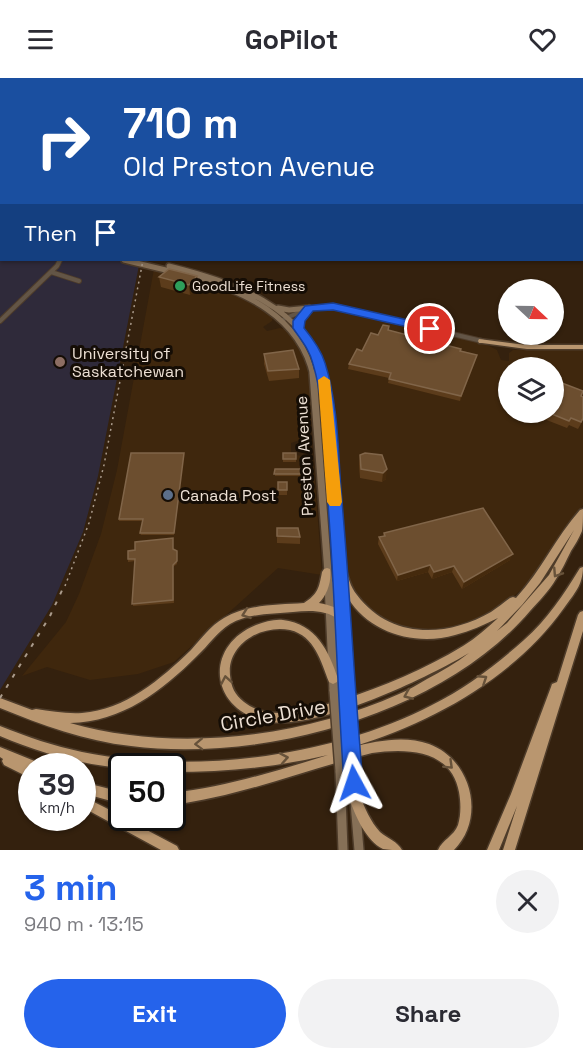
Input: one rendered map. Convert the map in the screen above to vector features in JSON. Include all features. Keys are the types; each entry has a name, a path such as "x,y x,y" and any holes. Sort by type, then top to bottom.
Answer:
{"highway":[{"path":"482,341 527,347 583,347"},
{"path":"333,679 321,647 311,636 299,629 276,624 266,625 236,642 225,666 226,686 230,694 242,707 269,718 282,718 330,708 392,687 469,648 483,637 520,601 538,579 583,512"},
{"name":"Circle Drive","path":"5,705 73,731 126,741 168,744 216,743 269,738 343,720 422,688 486,650 527,612 544,591 563,564 583,521"},
{"path":"341,568 350,592 366,612 393,629 422,636 449,634 483,621 506,608 538,579"},
{"path":"304,607 316,602 320,597 327,572"},
{"path":"0,731 79,757 137,765 230,765 271,761 317,752 396,726 443,705 494,672 528,643 556,612 583,572"},
{"path":"5,705 66,719 104,714 122,708 149,693 226,621 254,610 304,607 331,609 342,616"},
{"path":"509,850 583,615"},
{"path":"493,850 569,656"},
{"path":"186,796 356,753 399,744 419,747 437,754 448,762 463,785 466,805 464,823 456,839 444,850"},
{"path":"0,754 18,761"},
{"path":"0,754 18,765"},
{"path":"355,798 368,826 383,843 396,850"},
{"path":"96,809 173,850"}],"main road":[{"name":"Preston Avenue","path":"128,261 228,288 255,300 298,328 315,353 325,385 341,568 345,688 359,850"},
{"name":"Preston Avenue","path":"148,261 230,282 276,307 301,344 313,371 331,609 343,850"},
{"path":"276,307 289,310 309,308"},
{"path":"298,328 300,318 309,308"}],"street":[{"path":"0,321 51,272 59,261"},
{"path":"51,272 79,281"},
{"path":"285,319 309,308 343,308 482,341"}],"shaded area":[{"name":"University of Saskatchewan","path":"0,261 140,261 98,476 83,532 52,605 0,690"},
{"path":"154,269 197,279 247,298 273,317 272,321 263,327 267,331 280,328 288,330 308,359 312,386 311,431 306,438 291,443 291,454 307,457 314,468 322,575 278,568 174,662 138,674 90,680 47,667 22,676 66,622 101,534 117,470"},
{"path":"321,309 349,311 487,345 497,350 500,357 498,423 564,423 564,357 509,357 509,353 513,350 583,348 583,505 568,532 534,578 505,604 471,624 428,634 385,623 355,597 344,564 336,408 325,369 301,326 305,314"}],"building":[{"path":"169,269 197,276 189,285 159,277"},
{"path":"383,325 389,326 388,330 477,355 461,396 389,379 391,373 349,364 357,349 362,351 371,333 378,335"},
{"path":"293,350 299,369 268,371 264,354"},
{"path":"564,384 583,391 581,396 583,397 583,418 581,422 571,418 569,421 564,419"},
{"path":"131,453 184,453 174,533 140,533 143,519 119,519"},
{"path":"283,453 296,453 296,459 283,459"},
{"path":"365,453 382,455 387,469 383,473 361,469 360,455"},
{"path":"275,469 305,469 305,474 274,474"},
{"path":"278,482 287,482 287,490 278,490"},
{"path":"483,508 513,554 464,582 454,566 434,572 430,565 398,575 379,537 385,536 384,533"},
{"path":"277,528 298,528 300,537 277,536"},
{"path":"173,538 173,549 177,551 177,561 173,565 173,600 132,604 135,559 128,559 128,551 135,550 135,542"}],"railway":[{"path":"65,586 89,523 104,465 143,261"},
{"path":"0,698 50,616 65,584"}],"slow traffic":[{"path":"324,380 335,502"}],"place":[{"name":"GoodLife Fitness","path":"180,286"},
{"name":"University of Saskatchewan","path":"60,362"},
{"name":"Canada Post","path":"168,495"}],"route":[{"path":"354,783 345,688 341,568 327,400 319,363 313,348 298,328 299,321 309,308 333,306 430,329"}]}
